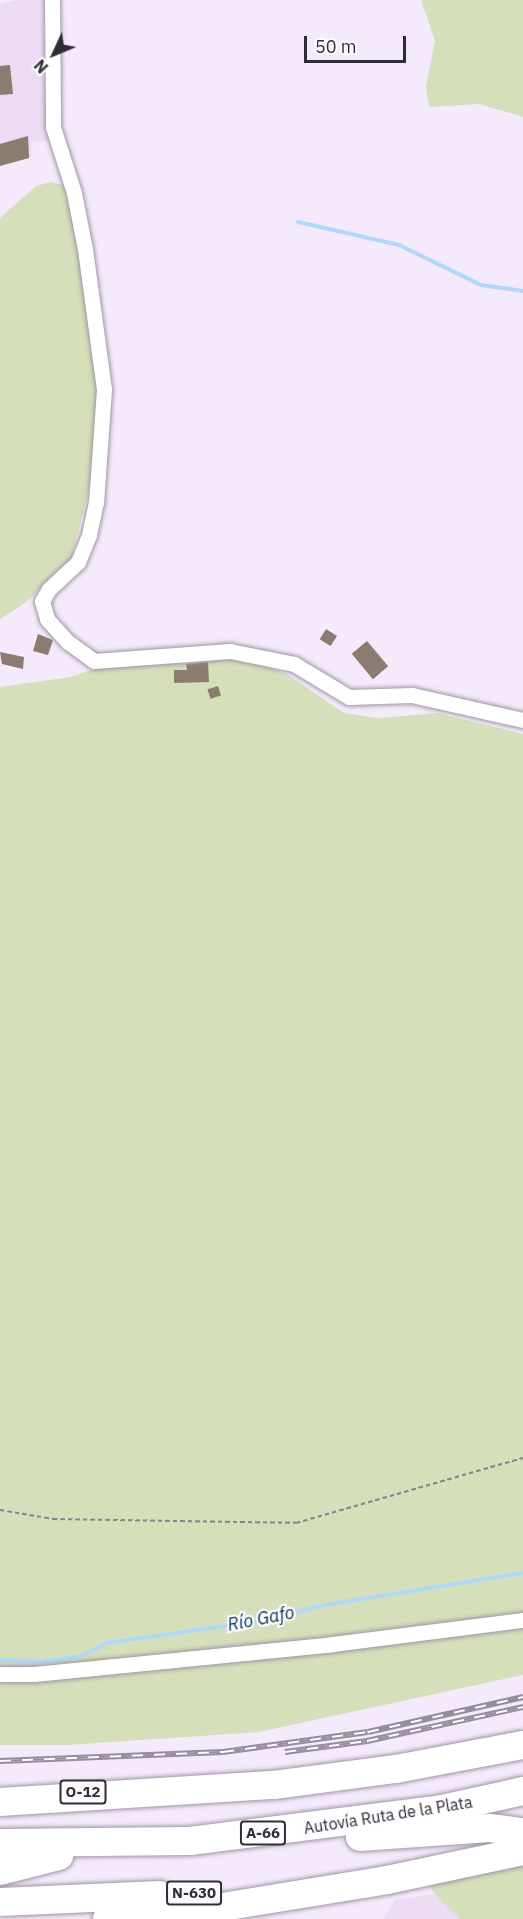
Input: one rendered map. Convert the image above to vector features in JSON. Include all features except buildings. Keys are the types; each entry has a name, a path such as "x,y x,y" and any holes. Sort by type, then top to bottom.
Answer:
{"highway":[{"path":"0,1802 166,1794 396,1769 523,1745"},
{"name":"O-12","path":"0,1790 166,1794"},
{"name":"Autovía Ruta de la Plata","path":"0,1843 190,1841 277,1832 442,1809 523,1791"},
{"path":"277,1832 378,1837 490,1828 523,1832"},
{"path":"0,1871 48,1857 190,1841"},
{"name":"N-630","path":"107,1919 210,1909 387,1880 490,1860 523,1851"},
{"name":"N-630","path":"1,1902 387,1880"}],"street":[{"path":"52,0 53,127 74,193 85,249 104,389 96,502 89,535 78,562 49,589 42,602 47,619 68,642 94,661 230,651 294,664 349,697 412,695 523,720"},
{"path":"0,1674 34,1674 248,1652 523,1620"}],"path":[{"path":"0,1510 53,1519 296,1523 523,1458"}],"shaded area":[{"path":"17,0 46,0 44,37 52,141 31,142 31,157 0,165 0,4"},
{"path":"434,1894 460,1919 383,1919 395,1900"}],"green space":[{"path":"421,0 523,0 523,117 479,104 429,107 426,86 435,41"},
{"path":"51,182 63,185 70,200 82,266 99,392 91,481 71,559 25,603 0,619 0,218 36,186"},
{"path":"177,654 250,660 288,675 344,713 378,718 437,713 523,734 523,1675 259,1732 67,1745 0,1745 0,687 71,677 109,664"},
{"path":"523,1864 523,1919 460,1919 434,1894 429,1883"}],"waterway":[{"path":"298,222 399,245 481,285 523,291"},
{"name":"Río Gafo","path":"0,1660 44,1662 81,1656 106,1643 260,1621 325,1605 523,1573"}],"railway":[{"path":"0,1761 223,1752 368,1732 523,1697"},
{"path":"285,1752 367,1741 523,1707"}]}
